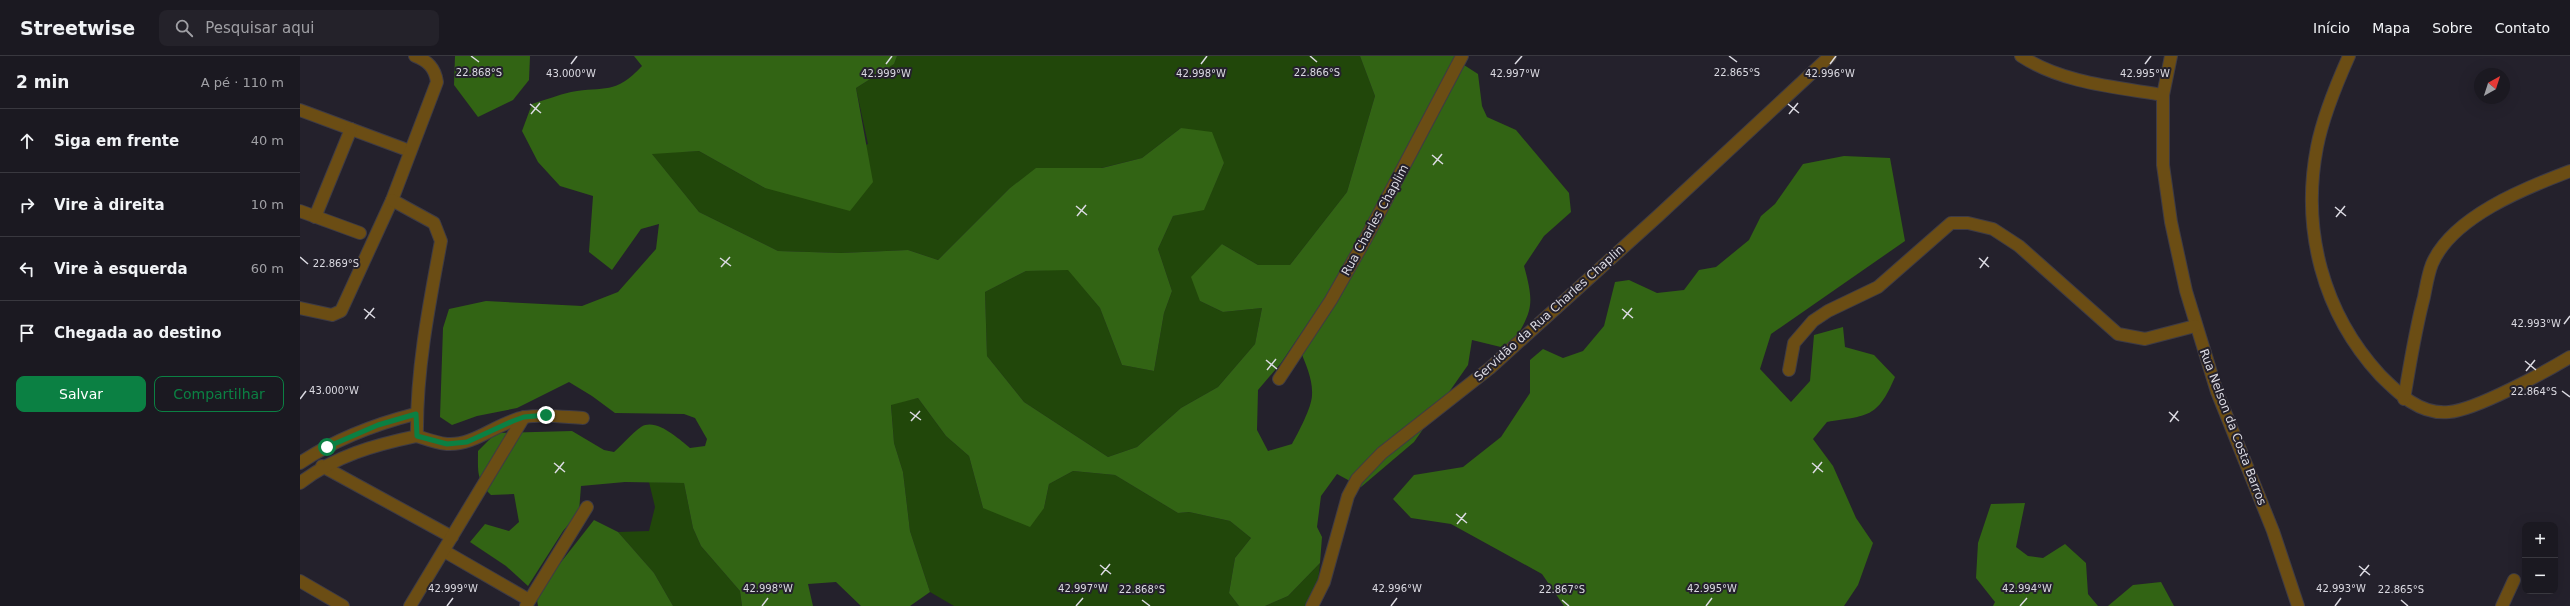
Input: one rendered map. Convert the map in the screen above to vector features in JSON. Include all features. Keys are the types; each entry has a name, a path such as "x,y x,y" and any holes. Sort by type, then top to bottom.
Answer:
{"street":[{"path":"300,308 332,315 341,311 392,200 437,82 436,73 432,66 415,56"},
{"name":"Rua Charles Chaplim","path":"1279,379 1331,300 1365,240 1462,56"},
{"name":"Servidão da Rua Charles Chaplin","path":"1317,604 1348,496 1357,479 1382,454 1490,368 1658,216 1830,56"},
{"path":"2021,56 2033,64 2067,77 2163,95"},
{"name":"Rua Nelson da Costa Barros","path":"2171,56 2163,95 2163,165 2170,215 2195,326 2217,392 2273,531 2298,606"},
{"path":"2349,56 2329,106 2317,147 2312,208 2315,246 2321,276 2350,334 2370,363 2404,398 2429,411 2449,412 2474,405 2570,357"},
{"path":"300,110 410,151"},
{"path":"315,217 352,129"},
{"path":"2404,398 2416,329 2432,265 2442,248 2464,225 2479,214 2570,171"},
{"path":"392,200 434,223 441,241 420,371 416,414 417,436"},
{"path":"300,211 360,233"},
{"path":"1789,370 1794,343 1813,321 1828,311 1878,287 1951,223 1968,223 1993,229 2019,246 2118,334 2145,339 2195,326"},
{"path":"300,463 316,452 378,425 416,414"},
{"path":"300,483 322,466 365,448 417,436 447,444 467,442 502,424 524,417 546,415 583,418"},
{"path":"410,606 524,417"},
{"path":"322,466 452,537"},
{"path":"444,551 528,603 587,507"},
{"path":"2502,606 2514,580"},
{"path":"300,581 343,606"}],"green space":[{"path":"455,56 530,56 529,80 513,100 478,117 454,85"},
{"path":"634,56 897,56 894,64 856,88 873,182 850,211 765,188 699,151 652,154 699,212 778,251 841,253 908,250 938,260 1010,188 1036,168 1102,168 1142,158 1181,128 1212,132 1224,163 1204,210 1173,216 1158,249 1172,291 1164,313 1154,371 1122,365 1100,308 1068,270 1026,271 985,292 987,356 1024,402 1108,457 1137,447 1181,408 1218,387 1255,344 1262,308 1223,312 1200,301 1191,277 1222,244 1258,265 1290,265 1347,192 1375,96 1360,56 1455,56 1444,81 1331,289 1281,363 1258,390 1257,430 1268,451 1292,444 1298,433 1307,413 1312,395 1310,378 1301,352 1365,253 1464,65 1478,74 1482,106 1487,117 1516,130 1569,193 1571,212 1544,236 1524,266 1530,292 1529,310 1527,318 1509,349 1472,340 1468,365 1414,442 1361,487 1337,474 1321,496 1317,527 1322,537 1320,563 1288,596 1265,606 1239,606 1229,593 1235,558 1251,538 1230,521 1189,512 1178,513 1115,475 1073,471 1049,484 1044,508 1030,527 983,508 969,456 946,436 918,398 891,405 894,443 903,472 910,531 930,592 910,606 861,606 836,582 808,584 813,606 742,606 740,591 701,546 693,528 684,483 625,482 581,486 579,512 563,531 528,586 506,566 470,542 485,524 509,531 519,522 514,494 491,495 480,480 478,451 496,433 572,431 604,450 614,452 637,430 647,425 660,427 674,435 690,448 705,446 707,439 695,418 684,414 615,413 592,396 569,382 517,408 477,416 452,425 440,417 443,328 449,309 486,301 582,306 618,292 656,249 659,224 641,229 612,270 589,252 593,196 560,186 538,162 522,131 532,104 571,92 609,88 617,85 633,75 642,66"},
{"path":"897,56 1360,56 1375,96 1347,192 1290,265 1258,265 1222,244 1200,301 1223,312 1262,308 1255,344 1218,387 1181,408 1137,447 1108,457 1024,402 987,356 985,292 1026,271 1068,269 1100,308 1122,365 1154,371 1164,313 1172,291 1158,249 1173,216 1204,209 1224,163 1181,128 1142,158 1101,168 1036,169 1010,188 938,260 908,250 841,253 778,251 699,212 651,153 699,151 765,188 868,144 856,88 894,64"},
{"path":"1844,156 1890,158 1905,241 1771,334 1760,369 1791,402 1810,381 1814,335 1843,327 1845,347 1874,355 1895,377 1883,401 1870,413 1862,416 1827,422 1813,439 1833,466 1856,518 1873,543 1858,585 1844,606 1564,606 1542,574 1451,524 1411,518 1393,499 1414,475 1463,467 1501,437 1530,393 1530,360 1543,349 1563,358 1583,351 1604,326 1615,282 1629,280 1657,293 1684,290 1699,270 1716,267 1749,240 1761,216 1775,204 1803,164"},
{"path":"918,398 946,436 969,456 983,508 1044,508 1049,484 1073,471 1115,475 1178,513 1189,512 1230,521 1251,538 1235,558 1229,593 1239,606 954,606 930,592 910,531 903,472 894,443 891,404"},
{"path":"649,482 684,483 693,528 701,546 740,591 742,606 673,606 654,573 618,532 649,531 655,507"},
{"path":"2025,503 2016,547 2028,556 2043,558 2065,544 2086,563 2088,594 2098,606 1993,606 1995,602 1976,578 1978,543 1991,504"},
{"path":"594,520 618,532 654,573 673,606 538,606 536,594"},
{"path":"1320,563 1317,593 1306,606 1265,606 1288,596"},
{"path":"2161,582 2174,606 2108,606 2133,585"}],"route":[{"path":"327,447 378,425 416,414 417,436 447,444 467,442 502,424 524,417 546,415"}]}
